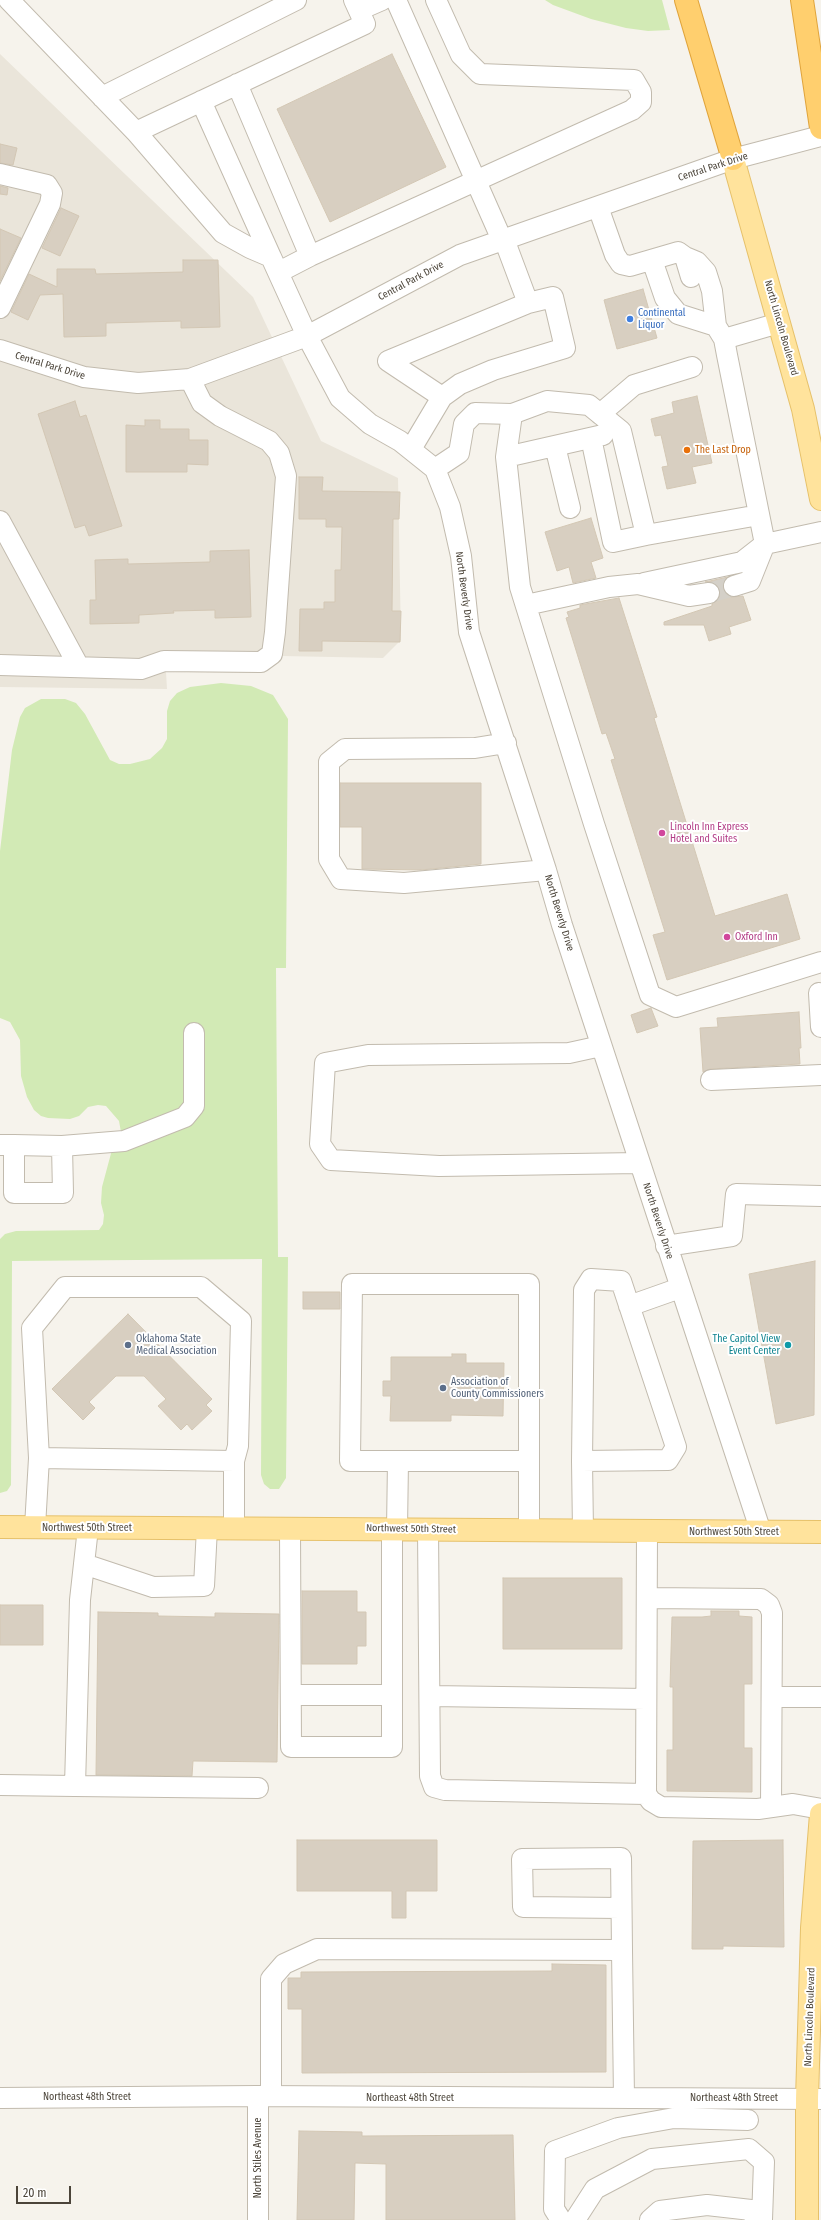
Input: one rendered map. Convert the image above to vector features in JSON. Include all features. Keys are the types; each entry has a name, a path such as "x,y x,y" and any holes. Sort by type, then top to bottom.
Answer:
{"highway":[{"path":"686,0 733,159"},
{"path":"803,5 821,128"}],"main road":[{"name":"North Lincoln Boulevard","path":"733,159 803,408 821,498"},
{"name":"Northwest 50th Street","path":"0,1527 821,1532"},
{"name":"North Lincoln Boulevard","path":"807,2220 814,2099 812,1928 821,1814"}],"street":[{"path":"9,0 136,132 223,233 250,248 275,265 310,256 632,110 641,102 641,92 634,80 480,74 461,55 436,0"},
{"path":"102,97 273,5 296,0"},
{"path":"136,132 365,24 356,5 382,0"},
{"path":"396,0 503,240 528,303"},
{"path":"237,84 310,256"},
{"path":"201,101 307,336 340,398 370,424 400,441 435,469 459,453 464,424 475,413 512,414 547,401 589,404 621,432 646,535"},
{"name":"Central Park Drive","path":"0,350 84,377 138,383 190,379 307,336 460,255 733,159 821,136"},
{"path":"0,174 47,185 52,193 50,204 0,308"},
{"path":"598,207 615,255 621,264 630,266 670,253 678,252 696,262 706,272 712,291 765,544 750,581 734,586"},
{"path":"685,257 693,283 720,333"},
{"path":"652,260 665,298 678,314 720,333 779,323"},
{"path":"410,449 442,397 460,384 493,370 564,348 553,297 528,303 388,361 442,397"},
{"path":"600,414 634,385 692,367"},
{"path":"0,665 140,669 164,661 261,662 272,654 275,632 286,476 279,453 269,441 220,416 202,403 190,379"},
{"path":"512,414 506,457 520,586 594,824 650,995 676,1007 821,962"},
{"path":"506,457 621,432"},
{"path":"591,438 613,542 759,514"},
{"path":"555,446 570,508"},
{"name":"North Beverly Drive","path":"435,469 450,508 461,556 469,632 506,743 601,1046 761,1532"},
{"path":"0,521 79,667"},
{"path":"526,606 609,587 638,584 742,562 765,544 821,532"},
{"path":"638,584 689,596 708,593"},
{"path":"506,743 475,748 345,749 329,762 329,860 341,879 404,883 546,870"},
{"path":"819,993 821,1027"},
{"path":"62,1146 63,1193 14,1193 7,1145 62,1146 124,1141 185,1117 194,1106 194,1033"},
{"path":"601,1046 569,1053 368,1055 325,1063 320,1144 331,1160 439,1166 639,1163"},
{"path":"711,1080 821,1075"},
{"path":"666,1246 732,1236 736,1194 821,1196"},
{"path":"582,1460 668,1460 676,1447 621,1281 591,1279 584,1290 582,1460 583,1531"},
{"path":"528,1461 350,1461 352,1284 529,1284 529,1530"},
{"path":"35,1527 39,1458 32,1328 65,1287 201,1287 241,1321 238,1446 234,1461 234,1528"},
{"path":"629,1306 680,1288"},
{"path":"39,1458 234,1461"},
{"path":"290,1528 290,1747 392,1747 395,1529 398,1461"},
{"path":"75,1786 80,1600 88,1528"},
{"path":"84,1564 152,1587 204,1586 207,1528"},
{"path":"428,1529 430,1776 434,1787 445,1790 646,1794"},
{"path":"647,1532 646,1794 651,1801 661,1807 758,1809 793,1804 821,1809"},
{"path":"647,1598 761,1599 769,1605 772,1613 771,1807"},
{"path":"290,1695 392,1695"},
{"path":"430,1696 646,1699"},
{"path":"772,1697 821,1697"},
{"path":"0,1785 258,1788"},
{"path":"621,1908 523,1907 522,1859 621,1858 624,2098"},
{"name":"North Stiles Avenue","path":"258,2220 270,1980 284,1964 317,1950 622,1950"},
{"name":"Northeast 48th Street","path":"0,2098 264,2096 814,2099"},
{"path":"748,2098 749,2149"},
{"path":"561,2220 554,2209 554,2151 618,2128 674,2118 748,2120"},
{"path":"575,2220 595,2189 652,2159 749,2149 764,2162 757,2217 707,2205 660,2211 650,2220"}],"shaded area":[{"path":"0,54 253,297 321,441 398,478 401,640 383,658 282,656 264,673 166,672 167,689 0,687"}],"green space":[{"path":"545,0 662,0 670,30 648,31 626,28 591,19 553,5"},
{"path":"221,683 251,686 273,695 288,719 286,968 276,968 278,1257 288,1257 286,1478 279,1489 270,1489 264,1484 261,1475 262,1259 12,1261 11,1485 7,1491 0,1493 0,1239 5,1234 16,1231 99,1230 103,1224 104,1215 101,1203 102,1187 113,1146 121,1132 119,1121 106,1106 98,1105 88,1107 79,1116 70,1119 48,1118 41,1116 34,1110 27,1097 21,1076 20,1040 10,1022 0,1018 0,851 12,750 20,717 25,708 41,699 65,699 76,703 85,714 110,760 119,764 130,764 150,759 162,748 167,739 167,711 170,701 177,693 190,687"}],"building":[{"path":"392,54 446,167 330,222 277,109"},
{"path":"0,144 17,148 13,165 0,163"},
{"path":"0,186 8,188 7,195 0,194"},
{"path":"61,208 79,216 60,256 42,248"},
{"path":"0,229 21,238 0,281"},
{"path":"183,260 218,260 220,327 181,328 181,321 106,323 106,336 64,337 63,294 40,295 28,320 11,312 29,274 57,287 57,269 95,269 96,274 183,272"},
{"name":"Continental Liquor","path":"643,289 657,338 617,349 604,300"},
{"name":"The Last Drop","path":"697,396 712,463 692,467 696,483 667,489 662,467 668,466 661,435 655,436 651,419 674,413 672,402"},
{"path":"75,401 80,417 86,415 122,526 89,536 85,525 75,528 38,414"},
{"path":"145,420 160,420 160,429 189,429 189,440 208,440 208,465 187,464 187,472 126,472 126,425 145,426"},
{"path":"299,477 323,477 322,491 400,492 399,519 393,519 392,611 401,611 400,642 322,641 322,651 299,651 300,609 324,609 324,602 335,602 335,570 341,570 342,527 326,527 326,519 299,519"},
{"path":"591,518 603,558 591,562 596,578 573,583 569,567 557,571 545,532"},
{"path":"249,550 251,617 215,618 215,610 173,611 174,613 139,615 139,623 90,624 90,600 96,600 95,560 128,559 128,564 210,562 210,551"},
{"path":"728,577 723,583 723,590 731,597 743,596 751,620 729,627 731,634 709,641 704,625 664,625 664,622 712,606 712,604 720,598 720,591 714,582 705,582"},
{"name":"Lincoln Inn Express Hotel and Suites","path":"619,598 657,717 654,718 715,916 787,894 800,939 667,980 653,935 665,932 611,760 615,759 606,733 602,734 566,618 569,617 567,612 580,608 580,605"},
{"path":"340,783 481,783 481,864 421,870 362,869 362,827 340,827"},
{"path":"651,1008 658,1026 637,1033 631,1015"},
{"path":"799,1012 801,1048 799,1048 800,1064 710,1069 703,1072 700,1028 718,1027 717,1018"},
{"name":"The Capitol View Event Center","path":"815,1261 814,1415 776,1424 749,1274"},
{"path":"303,1292 340,1292 340,1309 303,1309"},
{"name":"Oklahoma State Medical Association","path":"128,1314 212,1399 206,1405 212,1411 192,1430 187,1424 181,1430 158,1406 166,1399 144,1376 116,1376 89,1402 95,1408 83,1420 52,1389"},
{"name":"Association of County Commissioners","path":"452,1354 466,1354 466,1363 504,1363 503,1416 451,1415 451,1421 390,1421 391,1396 383,1396 383,1381 391,1381 391,1357 452,1357"},
{"path":"503,1578 622,1578 622,1649 503,1649"},
{"path":"302,1591 357,1591 357,1612 366,1612 366,1646 357,1646 357,1664 302,1664"},
{"path":"0,1605 43,1605 43,1645 0,1645"},
{"path":"711,1611 739,1611 739,1616 752,1617 752,1684 744,1684 744,1748 752,1748 752,1792 667,1791 667,1750 673,1750 673,1687 670,1687 672,1617 711,1616"},
{"path":"98,1612 158,1613 158,1616 215,1617 215,1613 279,1614 277,1762 193,1761 192,1776 96,1775"},
{"path":"297,1840 437,1840 437,1891 406,1891 406,1918 392,1918 392,1891 297,1891"},
{"path":"783,1840 784,1947 723,1946 723,1949 692,1949 693,1841"},
{"path":"552,1964 606,1965 606,2072 302,2073 302,2009 288,2009 288,1978 301,1978 301,1972 552,1971"},
{"path":"299,2131 362,2132 362,2136 513,2135 515,2220 386,2220 386,2164 355,2163 354,2220 297,2220"}],"tunnel":[{"path":"709,593 734,586"}],"place":[{"name":"Continental Liquor","path":"630,319"},
{"name":"The Last Drop","path":"687,450"},
{"name":"Lincoln Inn Express Hotel and Suites","path":"662,833"},
{"name":"Oxford Inn","path":"727,937"},
{"name":"Oklahoma State Medical Association","path":"128,1345"},
{"name":"The Capitol View Event Center","path":"788,1345"},
{"name":"Association of County Commissioners","path":"443,1388"}]}
